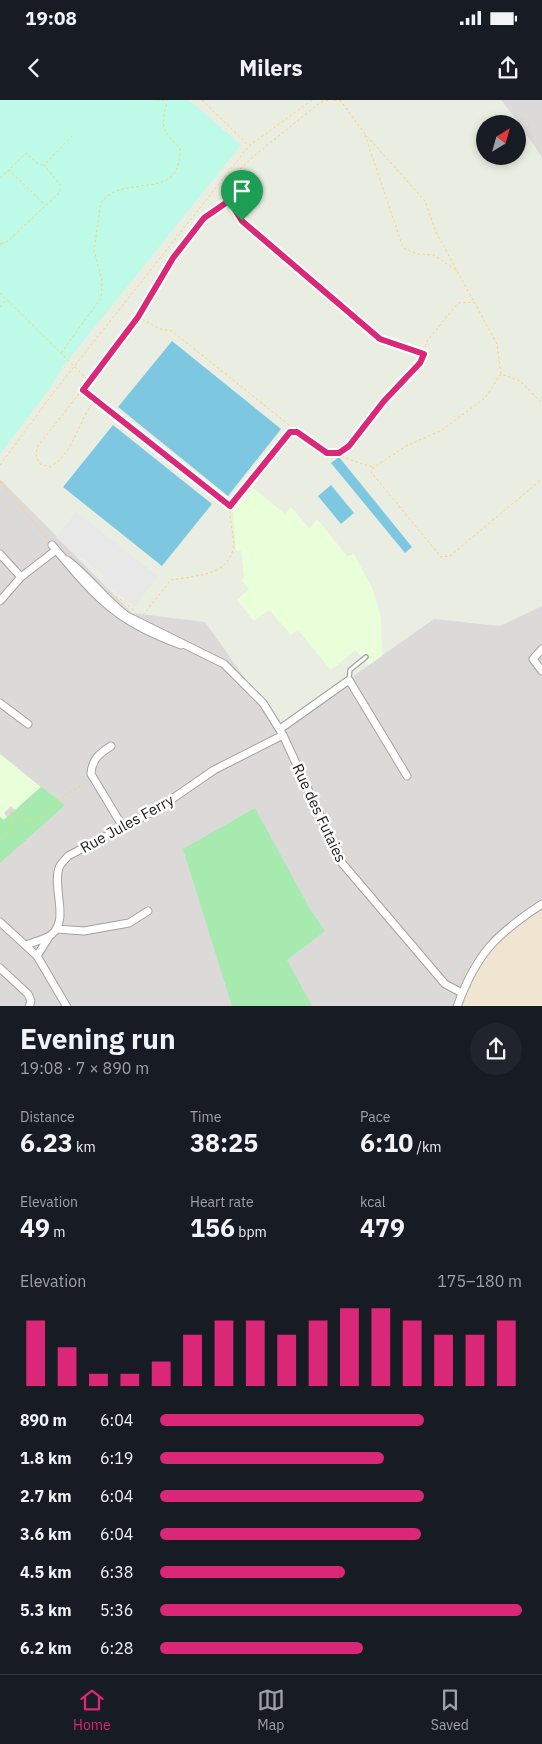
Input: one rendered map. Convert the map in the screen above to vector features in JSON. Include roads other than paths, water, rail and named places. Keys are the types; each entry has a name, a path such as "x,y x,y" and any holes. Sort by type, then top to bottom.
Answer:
{"street":[{"name":"Rue des Futaies","path":"21,577 54,547 114,607 224,664 264,703 281,732 342,863 445,984 462,993"},
{"path":"0,554 21,577 0,601"},
{"name":"Rue des Futaies","path":"67,560 99,600 126,622 202,653"},
{"path":"542,649 533,659 542,672"},
{"path":"349,680 408,776"},
{"name":"Rue Jules Ferry","path":"56,929 59,917 57,879 59,866 68,856 156,810 214,770 281,732 349,680"},
{"path":"0,703 28,724"},
{"path":"111,746 97,756 91,765 93,778 123,827"},
{"path":"457,1006 471,971 498,936 542,904"},
{"path":"37,956 56,929 84,931 128,923 148,912"},
{"path":"0,922 37,956 67,1006"},
{"path":"26,945 50,936"},
{"path":"0,968 28,994 31,1001 29,1006"}],"lane":[{"path":"349,680 350,670 366,657"}]}
